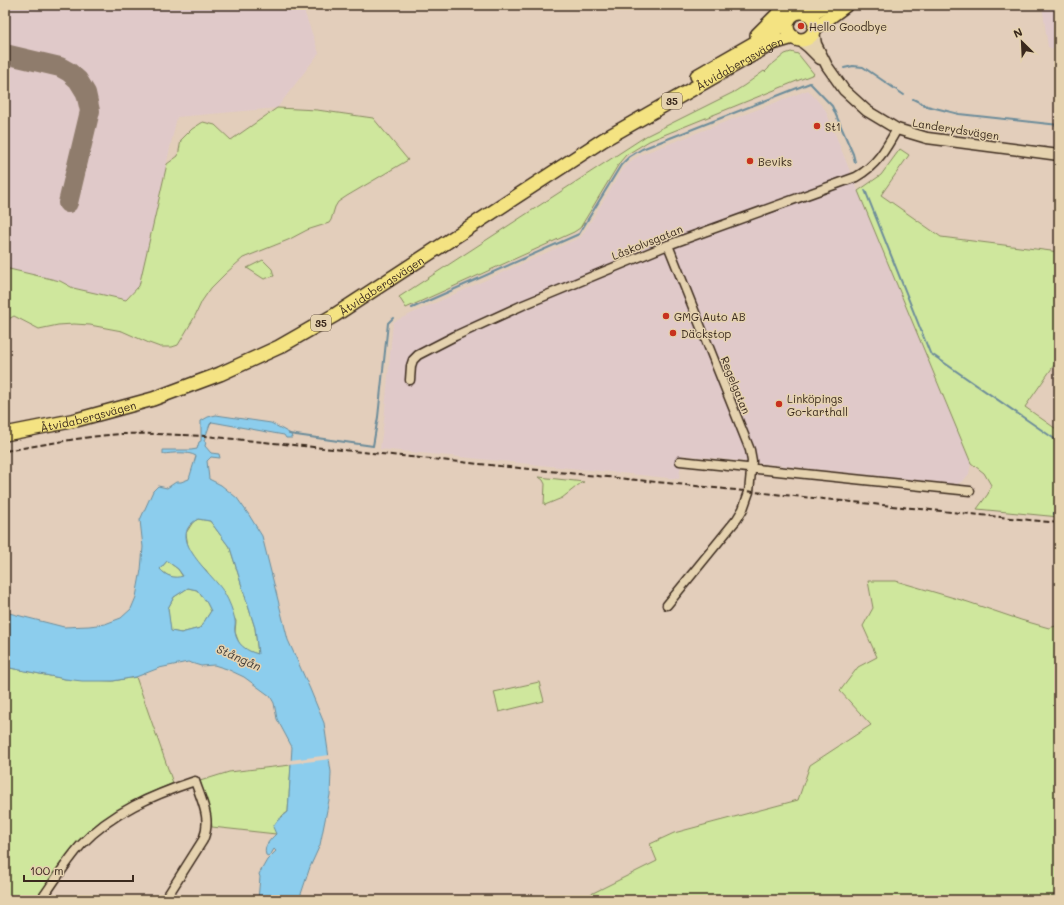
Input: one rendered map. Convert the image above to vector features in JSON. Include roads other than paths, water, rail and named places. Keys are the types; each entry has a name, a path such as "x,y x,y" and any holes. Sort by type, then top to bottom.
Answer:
{"main road":[{"name":"Åtvidabergsvägen","path":"729,57 758,34 776,16 792,5"},
{"name":"35","path":"788,21 795,13 814,12 826,5"},
{"name":"35","path":"796,38 806,38 846,5"},
{"path":"806,12 813,18 814,30"},
{"name":"Åtvidabergsvägen","path":"603,140 622,122 729,57 765,37 788,21"},
{"path":"788,21 788,29 796,38"},
{"name":"Åtvidabergsvägen","path":"5,434 76,420 153,399 220,374 279,347 368,294 603,140 773,43 796,38"}],"street":[{"name":"Landerydsvägen","path":"814,30 816,44 827,66"},
{"name":"Landerydsvägen","path":"796,38 812,50 827,66 839,83 867,111 897,129 913,135 943,141 1059,155"},
{"name":"Låskolvsgatan","path":"410,380 411,366 413,360 418,355 523,305 668,245 856,177 870,168 877,161 897,129"},
{"name":"Regelgatan","path":"666,605 737,519 747,501 752,462 750,450 668,245"},
{"path":"680,461 970,491"},
{"path":"41,900 81,845 102,826 122,811 144,799 195,780 207,818 207,830 203,840 165,900"}],"water":[{"name":"Stångån","path":"216,415 271,423 291,434 292,438 286,438 284,435 212,422 204,441 206,442 205,446 211,453 219,454 220,458 211,457 207,461 209,479 221,485 237,498 262,536 288,640 324,723 331,772 330,795 320,845 310,867 299,900 258,900 259,874 267,860 276,851 274,849 271,854 268,856 266,855 266,846 276,834 273,827 277,821 288,812 292,747 277,719 274,703 270,696 244,677 227,669 214,665 201,666 188,662 159,668 136,677 113,681 82,681 65,679 5,667 5,612 64,627 105,624 121,618 131,609 136,597 141,570 143,547 140,520 153,491 158,486 167,488 176,482 189,479 196,456 193,454 184,453 163,454 163,450 197,449 199,442 201,441 201,421","holes":["198,519 210,521 230,548 255,628 258,654 243,647 236,637 235,622 231,606 220,586 203,567 189,546 186,536 189,527","167,561 178,569 183,576 173,577 162,571 160,569","188,588 197,590 211,611 200,628 181,633 171,631 168,608 174,597"]}],"waterway":[{"path":"844,68 853,66 863,67 904,95"},
{"path":"412,308 579,234 621,165 629,157 642,149 810,83 832,106 855,162"},
{"path":"913,99 927,106 959,114 1059,125"},
{"path":"865,190 930,353 1059,442"},
{"path":"289,434 373,446 378,417 388,323 393,318"},
{"path":"1054,514 1059,504"}],"railway":[{"path":"5,451 108,435 144,434 205,436 1059,523"}],"place":[{"name":"Hello Goodbye","path":"801,26"},
{"name":"St1","path":"817,126"},
{"name":"Beviks","path":"750,161"},
{"name":"GMG Auto AB","path":"666,316"},
{"name":"Däckstop","path":"673,333"},
{"name":"Linköpings Go-karthall","path":"779,404"}]}
